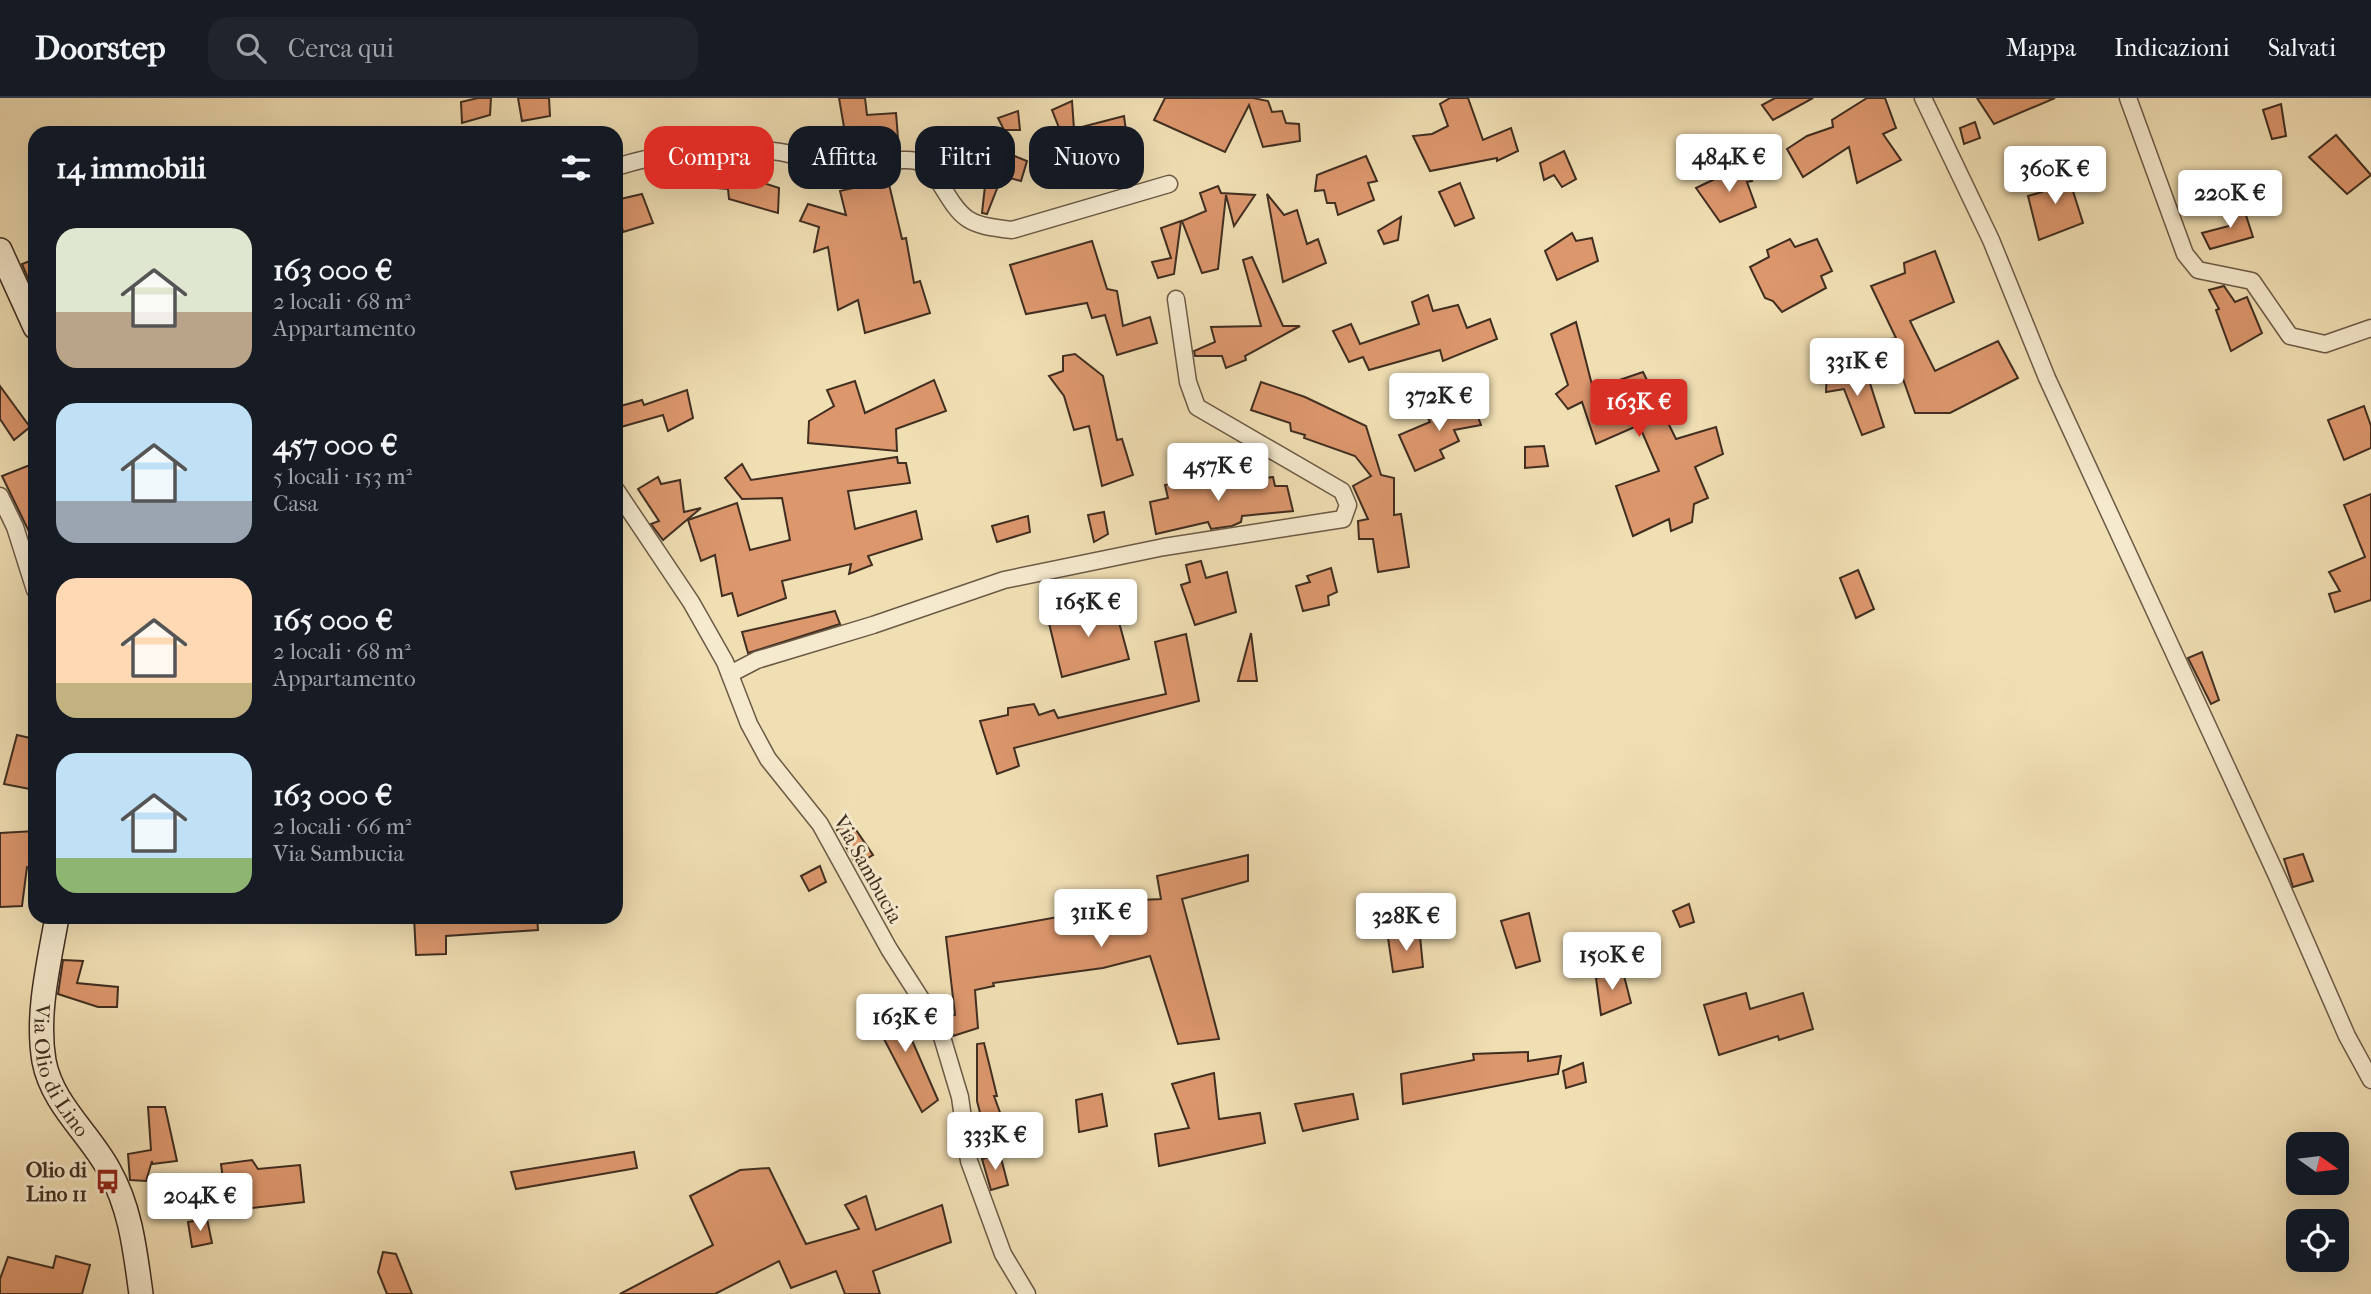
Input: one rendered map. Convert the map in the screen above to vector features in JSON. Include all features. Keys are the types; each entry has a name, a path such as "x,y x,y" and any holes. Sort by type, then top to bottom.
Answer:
{"street":[{"path":"1923,98 1991,240 2047,378 2260,839 2347,1037 2371,1080"},
{"path":"2129,98 2185,254 2198,270 2252,281 2290,336 2325,344 2371,328"},
{"path":"623,165 652,156 713,149 766,150 805,156 831,167 853,168 913,159 929,166 958,215 988,228 1012,230 1168,184"},
{"path":"0,250 28,312"},
{"path":"730,674 757,660 873,625 1004,580 1151,550 1343,519 1348,505 1342,491 1197,407 1188,382 1177,299"},
{"path":"0,496 15,527 28,568"},
{"name":"Via Sambucia","path":"623,501 691,603 730,674 749,724 768,759 820,824 889,949 939,1027 960,1097 968,1161 1003,1254 1027,1294"},
{"name":"Via Olio di Lino","path":"56,924 41,1022 44,1063 61,1104 109,1169 127,1208 141,1294"}],"building":[{"path":"491,98 490,115 462,123 461,102"},
{"path":"518,98 549,98 550,116 522,121"},
{"path":"839,98 865,98 867,115 896,113 897,126 844,126"},
{"path":"1165,98 1253,98 1268,101 1272,112 1282,111 1286,123 1299,124 1300,141 1263,147 1249,105 1225,152 1154,120"},
{"path":"1450,98 1468,98 1483,140 1511,128 1518,151 1497,161 1497,158 1430,171 1413,136 1432,134 1448,126 1440,104"},
{"path":"1775,98 1813,98 1773,120 1762,105"},
{"path":"1867,98 1885,98 1896,128 1883,134 1901,160 1857,183 1849,147 1803,177 1787,149 1807,136 1833,127 1832,120"},
{"path":"1977,98 2055,98 1994,124"},
{"path":"1072,101 1074,126 1058,126 1052,110"},
{"path":"2281,104 2286,136 2272,139 2263,110"},
{"path":"1018,111 1020,130 1015,130 1015,126 1002,126 998,118"},
{"path":"1124,116 1125,126 1086,126"},
{"path":"1975,122 1980,138 1964,144 1960,128"},
{"path":"2336,135 2371,175 2347,194 2309,157"},
{"path":"1564,151 1576,179 1562,187 1554,175 1544,180 1540,163"},
{"path":"1015,156 1027,161 1021,181 1015,179"},
{"path":"1366,156 1377,181 1368,183 1374,200 1338,215 1335,203 1327,203 1324,190 1315,191 1317,175"},
{"path":"1744,165 1752,181 1747,182 1756,207 1720,222 1696,188"},
{"path":"2067,172 2083,223 2039,240 2028,196 2042,192 2038,178"},
{"path":"1460,183 1474,218 1455,226 1439,192"},
{"path":"1218,186 1221,193 1255,195 1234,226 1226,195 1218,269 1202,273 1182,221 1206,211 1200,193"},
{"path":"779,188 778,213 729,199 728,189"},
{"path":"890,189 902,239 906,238 914,283 920,281 930,313 865,333 858,300 838,310 828,247 814,252 819,227 800,221 808,204 846,215 840,191"},
{"path":"985,189 997,189 987,214 982,213"},
{"path":"642,194 653,223 623,232 623,198"},
{"path":"1267,194 1284,215 1297,210 1307,244 1318,239 1326,263 1283,282"},
{"path":"2243,206 2253,237 2210,249 2202,233 2229,226 2230,207"},
{"path":"1401,217 1398,240 1384,244 1378,231"},
{"path":"1181,221 1174,274 1158,278 1152,262 1171,258 1161,228"},
{"path":"1572,233 1576,241 1592,238 1598,261 1557,280 1545,251"},
{"path":"1790,239 1795,247 1817,239 1832,271 1821,276 1826,288 1782,312 1773,301 1765,298 1750,267 1769,257 1767,250"},
{"path":"1092,241 1107,289 1117,291 1123,326 1150,317 1157,343 1117,355 1105,315 1092,318 1087,303 1026,314 1010,265"},
{"path":"1935,251 1954,302 1910,321 1935,371 1998,341 2018,378 1950,413 1915,413 1903,379 1894,381 1875,342 1896,338 1871,286 1905,273 1904,263"},
{"path":"1252,257 1283,326 1300,326 1245,356 1246,360 1226,368 1222,356 1195,356 1194,351 1215,342 1211,327 1261,326 1243,260"},
{"path":"28,262 28,278 22,264"},
{"path":"2224,286 2235,302 2247,297 2262,333 2231,351 2216,310 2219,309 2209,290"},
{"path":"1428,295 1433,311 1458,305 1467,328 1490,319 1497,339 1443,361 1440,350 1369,370 1363,357 1349,362 1333,331 1351,324 1360,344 1419,324 1412,302"},
{"path":"1576,322 1593,389 1643,372 1676,439 1716,427 1723,454 1695,467 1708,498 1694,504 1692,522 1671,531 1669,519 1633,536 1616,486 1659,471 1639,425 1596,444 1582,402 1568,409 1556,394 1568,385 1551,334"},
{"path":"1075,354 1103,376 1117,440 1122,439 1133,475 1102,486 1089,426 1074,430 1064,396 1049,376 1063,371 1063,356"},
{"path":"1827,370 1867,374 1884,427 1862,435 1844,389 1826,392"},
{"path":"934,380 946,411 896,429 897,451 808,443 809,421 834,406 827,390 855,381 865,413"},
{"path":"1261,382 1305,397 1366,426 1381,475 1394,478 1394,515 1401,514 1409,567 1378,572 1373,539 1359,539 1358,521 1368,519 1353,486 1371,476 1355,456 1304,438 1305,435 1291,431 1290,423 1251,410"},
{"path":"0,386 28,424 28,429 14,440 0,419"},
{"path":"687,390 693,418 668,431 663,415 623,426 623,405 642,400 644,405"},
{"path":"1470,396 1481,425 1454,430 1459,441 1440,450 1444,458 1415,471 1399,435 1430,422 1427,416"},
{"path":"2364,406 2371,426 2371,448 2344,460 2328,420"},
{"path":"1544,446 1548,466 1525,468 1525,447"},
{"path":"897,457 898,463 906,463 910,483 848,491 855,529 916,511 922,539 868,556 872,565 849,574 851,564 782,581 786,598 738,616 732,593 722,596 715,555 701,561 688,520 737,503 750,550 790,540 782,498 742,499 725,478 742,464 751,480"},
{"path":"28,466 28,530 2,476"},
{"path":"658,477 661,484 680,480 684,512 701,508 663,540 651,524 659,521 638,489"},
{"path":"1247,477 1249,480 1273,477 1275,486 1287,486 1293,511 1242,516 1241,522 1232,526 1211,529 1208,522 1156,534 1150,502 1168,498 1165,485 1197,478 1223,482"},
{"path":"2371,494 2371,600 2335,612 2329,594 2340,591 2329,572 2365,557 2344,505"},
{"path":"1104,512 1108,534 1094,542 1088,515"},
{"path":"1028,516 1030,532 997,542 992,526"},
{"path":"1201,561 1206,578 1227,572 1236,612 1195,625 1181,585 1190,582 1186,565"},
{"path":"1331,568 1337,592 1328,596 1329,605 1303,611 1296,586 1310,582 1307,576"},
{"path":"1858,570 1874,609 1856,618 1840,578"},
{"path":"1113,600 1129,659 1062,677 1048,619"},
{"path":"835,611 840,624 748,653 742,632"},
{"path":"1251,633 1257,681 1238,681"},
{"path":"1186,634 1199,701 1014,748 1019,766 997,774 980,721 1008,715 1008,708 1034,704 1039,715 1054,710 1058,718 1166,694 1155,642"},
{"path":"2202,652 2219,700 2211,704 2188,658"},
{"path":"17,735 28,737 28,789 4,784"},
{"path":"850,821 873,855 856,865 837,830"},
{"path":"28,831 28,867 22,906 0,907 0,833"},
{"path":"2303,854 2313,881 2293,887 2284,859"},
{"path":"1248,855 1248,881 1182,899 1219,1039 1178,1044 1150,956 1103,968 993,983 994,986 975,990 978,1028 953,1036 945,1017 955,1015 946,937 1086,912 1084,903 1161,899 1157,876"},
{"path":"820,866 826,882 809,891 801,876"},
{"path":"1689,904 1694,922 1680,927 1673,911"},
{"path":"1529,913 1540,961 1516,968 1501,921"},
{"path":"414,924 538,924 538,930 446,936 446,954 416,955"},
{"path":"1420,936 1423,967 1393,972 1388,938"},
{"path":"63,960 83,961 77,983 118,987 117,1007 98,1007 58,994"},
{"path":"1623,972 1631,1003 1601,1015 1596,978"},
{"path":"1746,993 1750,1009 1803,993 1813,1029 1779,1040 1778,1036 1719,1055 1704,1005"},
{"path":"894,999 938,1100 922,1112 871,1014"},
{"path":"984,1043 997,1096 994,1096 1012,1145 990,1151 977,1101 977,1044"},
{"path":"1528,1052 1528,1061 1561,1056 1558,1074 1403,1104 1401,1074 1474,1060 1473,1054"},
{"path":"1583,1063 1586,1082 1566,1088 1563,1071"},
{"path":"1214,1073 1219,1119 1260,1113 1265,1143 1159,1166 1155,1134 1189,1128 1172,1084"},
{"path":"1102,1094 1107,1126 1079,1132 1076,1100"},
{"path":"1353,1094 1358,1119 1303,1131 1295,1104"},
{"path":"148,1107 165,1107 177,1161 152,1164 152,1161 146,1181 130,1180 128,1154 151,1150"},
{"path":"634,1152 637,1168 516,1189 511,1172"},
{"path":"1000,1154 1008,1185 991,1190 982,1159"},
{"path":"252,1160 258,1169 300,1165 304,1202 227,1211 221,1164"},
{"path":"769,1168 806,1244 859,1229 845,1205 866,1196 876,1230 942,1205 951,1242 873,1271 880,1294 845,1294 836,1271 791,1288 779,1261 715,1294 620,1294 713,1245 690,1196 740,1170"},
{"path":"207,1219 212,1243 192,1247 188,1222"},
{"path":"383,1252 396,1254 412,1294 387,1294 378,1272"},
{"path":"56,1256 90,1265 82,1294 0,1294 0,1279 8,1257 53,1268"}],"place":[{"name":"Olio di Lino 11","path":"107,1182"}]}
